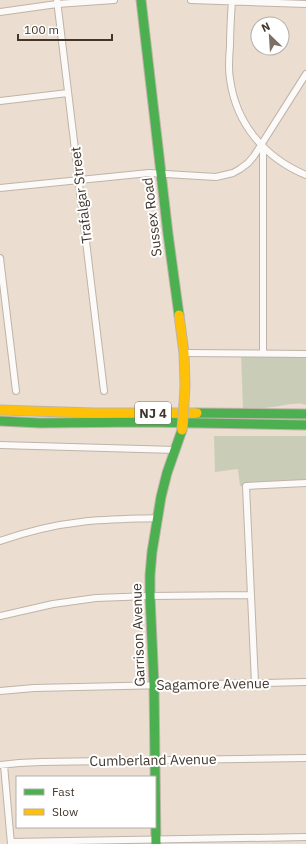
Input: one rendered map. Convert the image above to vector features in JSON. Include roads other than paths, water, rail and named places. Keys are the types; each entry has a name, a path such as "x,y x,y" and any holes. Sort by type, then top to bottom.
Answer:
{"main road":[{"name":"Sussex Road","path":"141,0 184,353 186,385 182,430"},
{"name":"NJ 4","path":"0,410 306,414"},
{"name":"NJ 4","path":"0,421 40,423 145,422 306,425"},
{"path":"280,425 301,429 306,433"},
{"name":"Garrison Avenue","path":"155,776 154,685 150,596 152,552 161,497 167,473 182,430"},
{"name":"Garrison Avenue","path":"156,828 156,842"}],"street":[{"path":"0,12 57,2 114,0"},
{"path":"191,0 306,4"},
{"path":"232,1 229,65 231,86 237,107 250,131 262,146 284,164 306,174"},
{"name":"Trafalgar Street","path":"57,2 104,391"},
{"path":"0,188 136,174 210,177 224,176 237,171 254,156 262,146 306,74"},
{"path":"0,101 68,93"},
{"path":"262,146 263,353"},
{"path":"0,258 16,391"},
{"path":"184,353 306,354"},
{"path":"0,445 176,450"},
{"path":"255,683 246,486 306,483"},
{"path":"0,541 56,525 104,520 158,518"},
{"path":"0,616 53,604 96,598 251,595"},
{"name":"Sagamore Avenue","path":"0,691 34,688 306,682"},
{"name":"Cumberland Avenue","path":"2,765 41,762 306,758"},
{"path":"2,765 11,843 156,842 306,836"}]}
